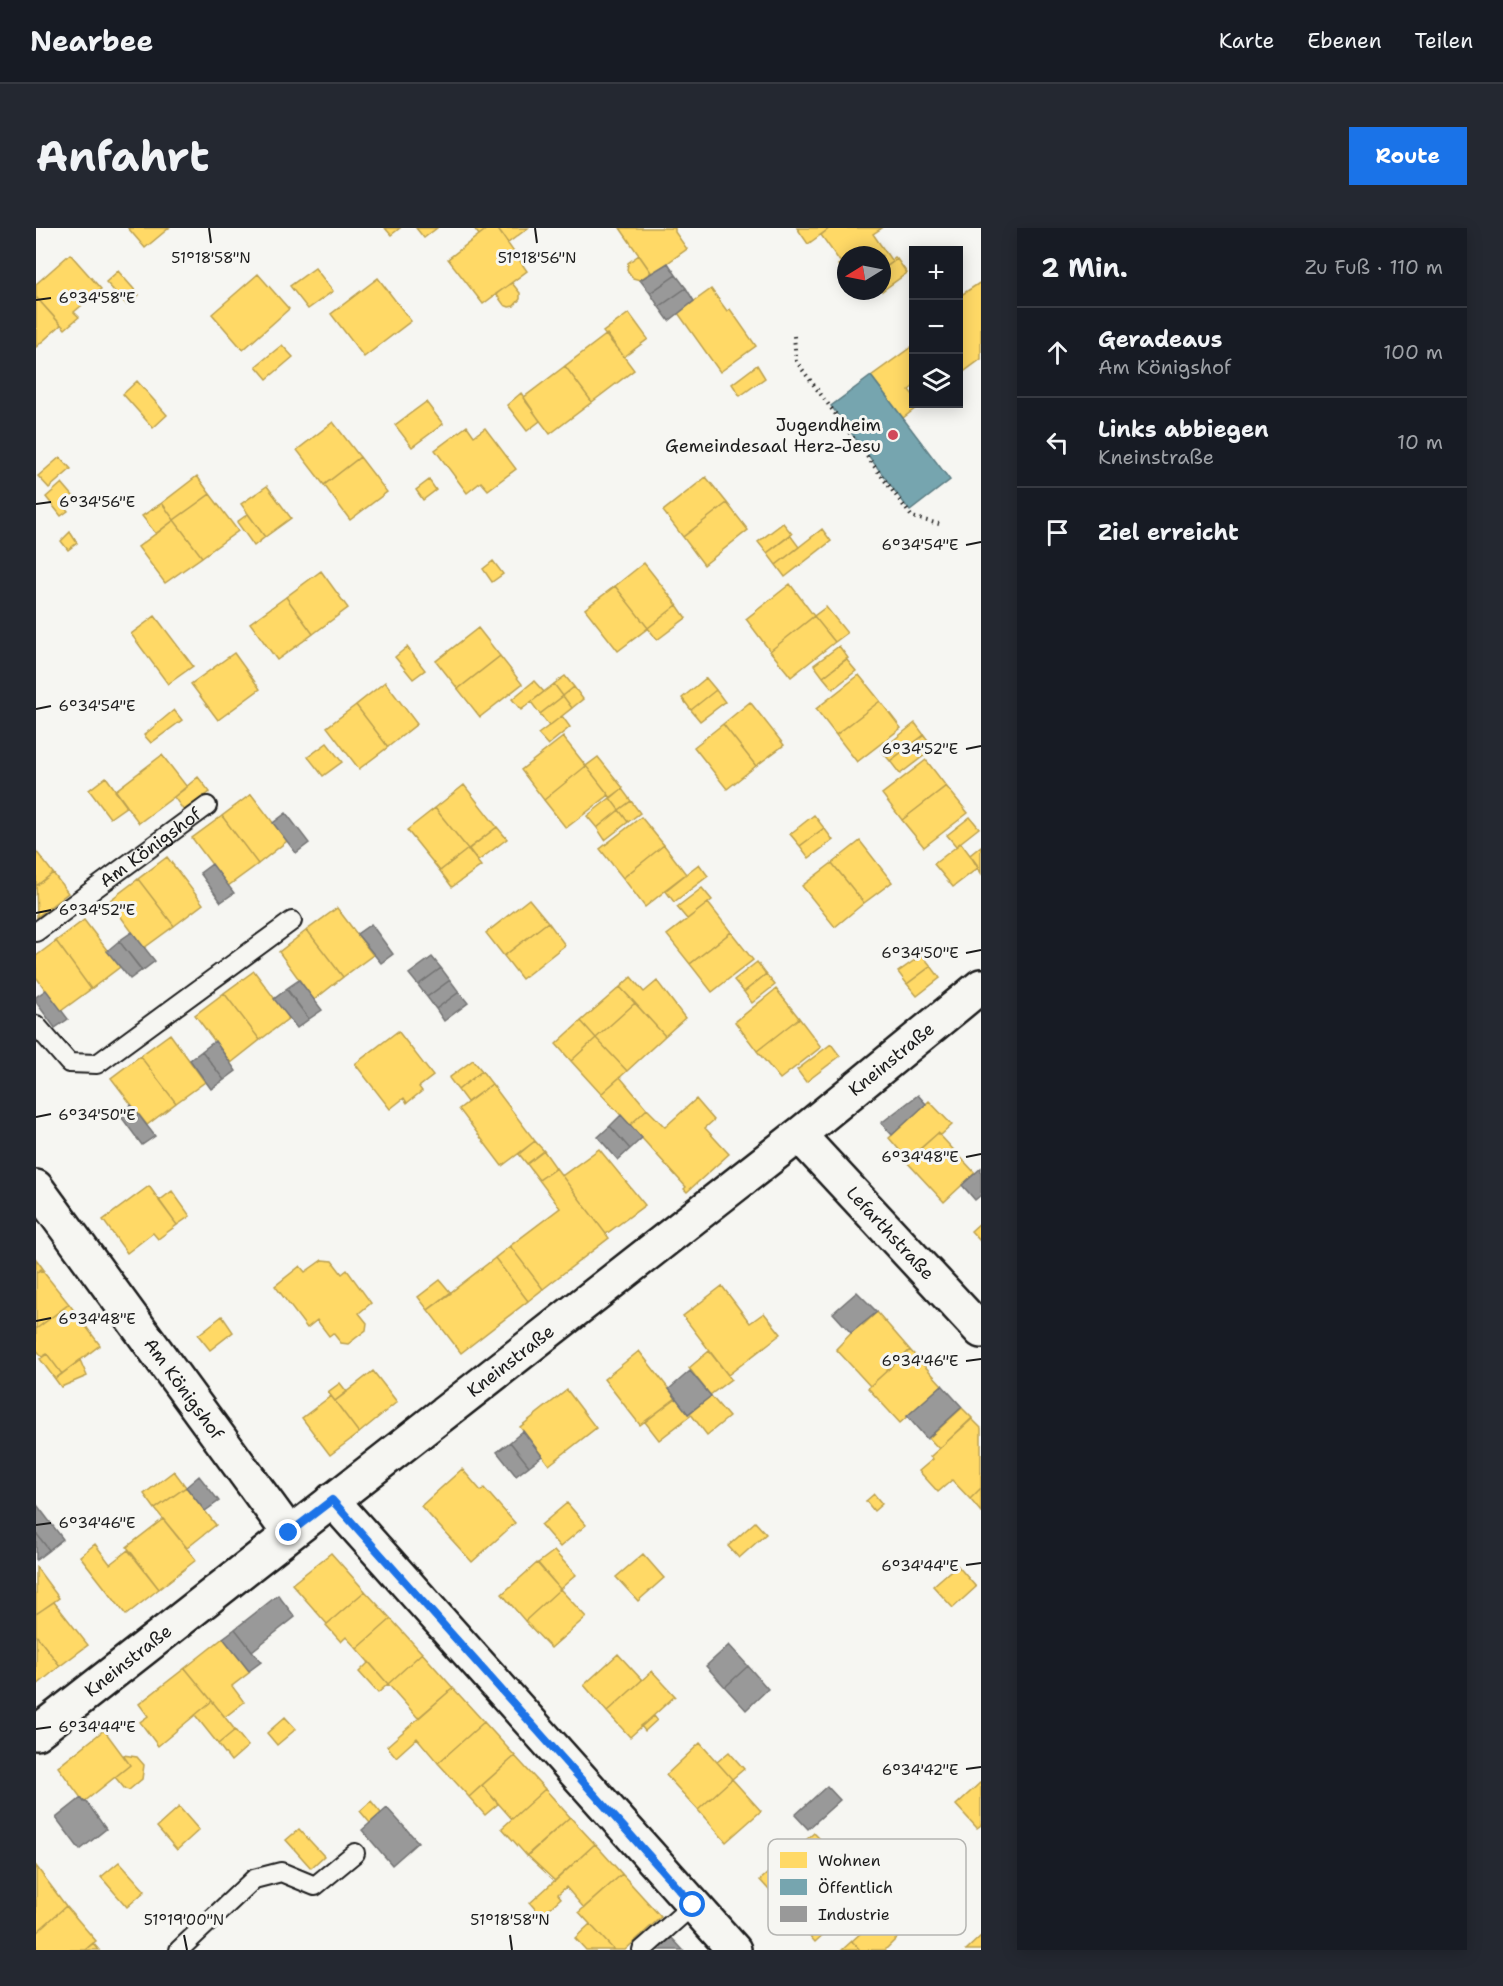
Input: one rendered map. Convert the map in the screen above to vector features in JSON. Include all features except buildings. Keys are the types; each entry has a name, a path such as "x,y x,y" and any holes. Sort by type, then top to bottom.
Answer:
{"street":[{"name":"Kneinstraße","path":"36,1733 799,1135 981,986"},
{"name":"Lefarthstraße","path":"799,1135 981,1331"},
{"name":"Am Königshof","path":"36,1187 289,1533"},
{"path":"332,1500 734,1950"}],"lane":[{"name":"Am Königshof","path":"36,932 207,806"},
{"path":"36,1025 69,1063 97,1064 292,921"},
{"path":"179,1950 254,1879 281,1872 315,1886 355,1853"},
{"path":"642,1950 693,1905"}],"path":[{"path":"794,336 796,361 912,517 939,524"}],"place":[{"name":"Jugendheim Gemeindesaal Herz-Jesu","path":"893,435"}],"route":[{"path":"289,1533 332,1500 693,1905"}]}
